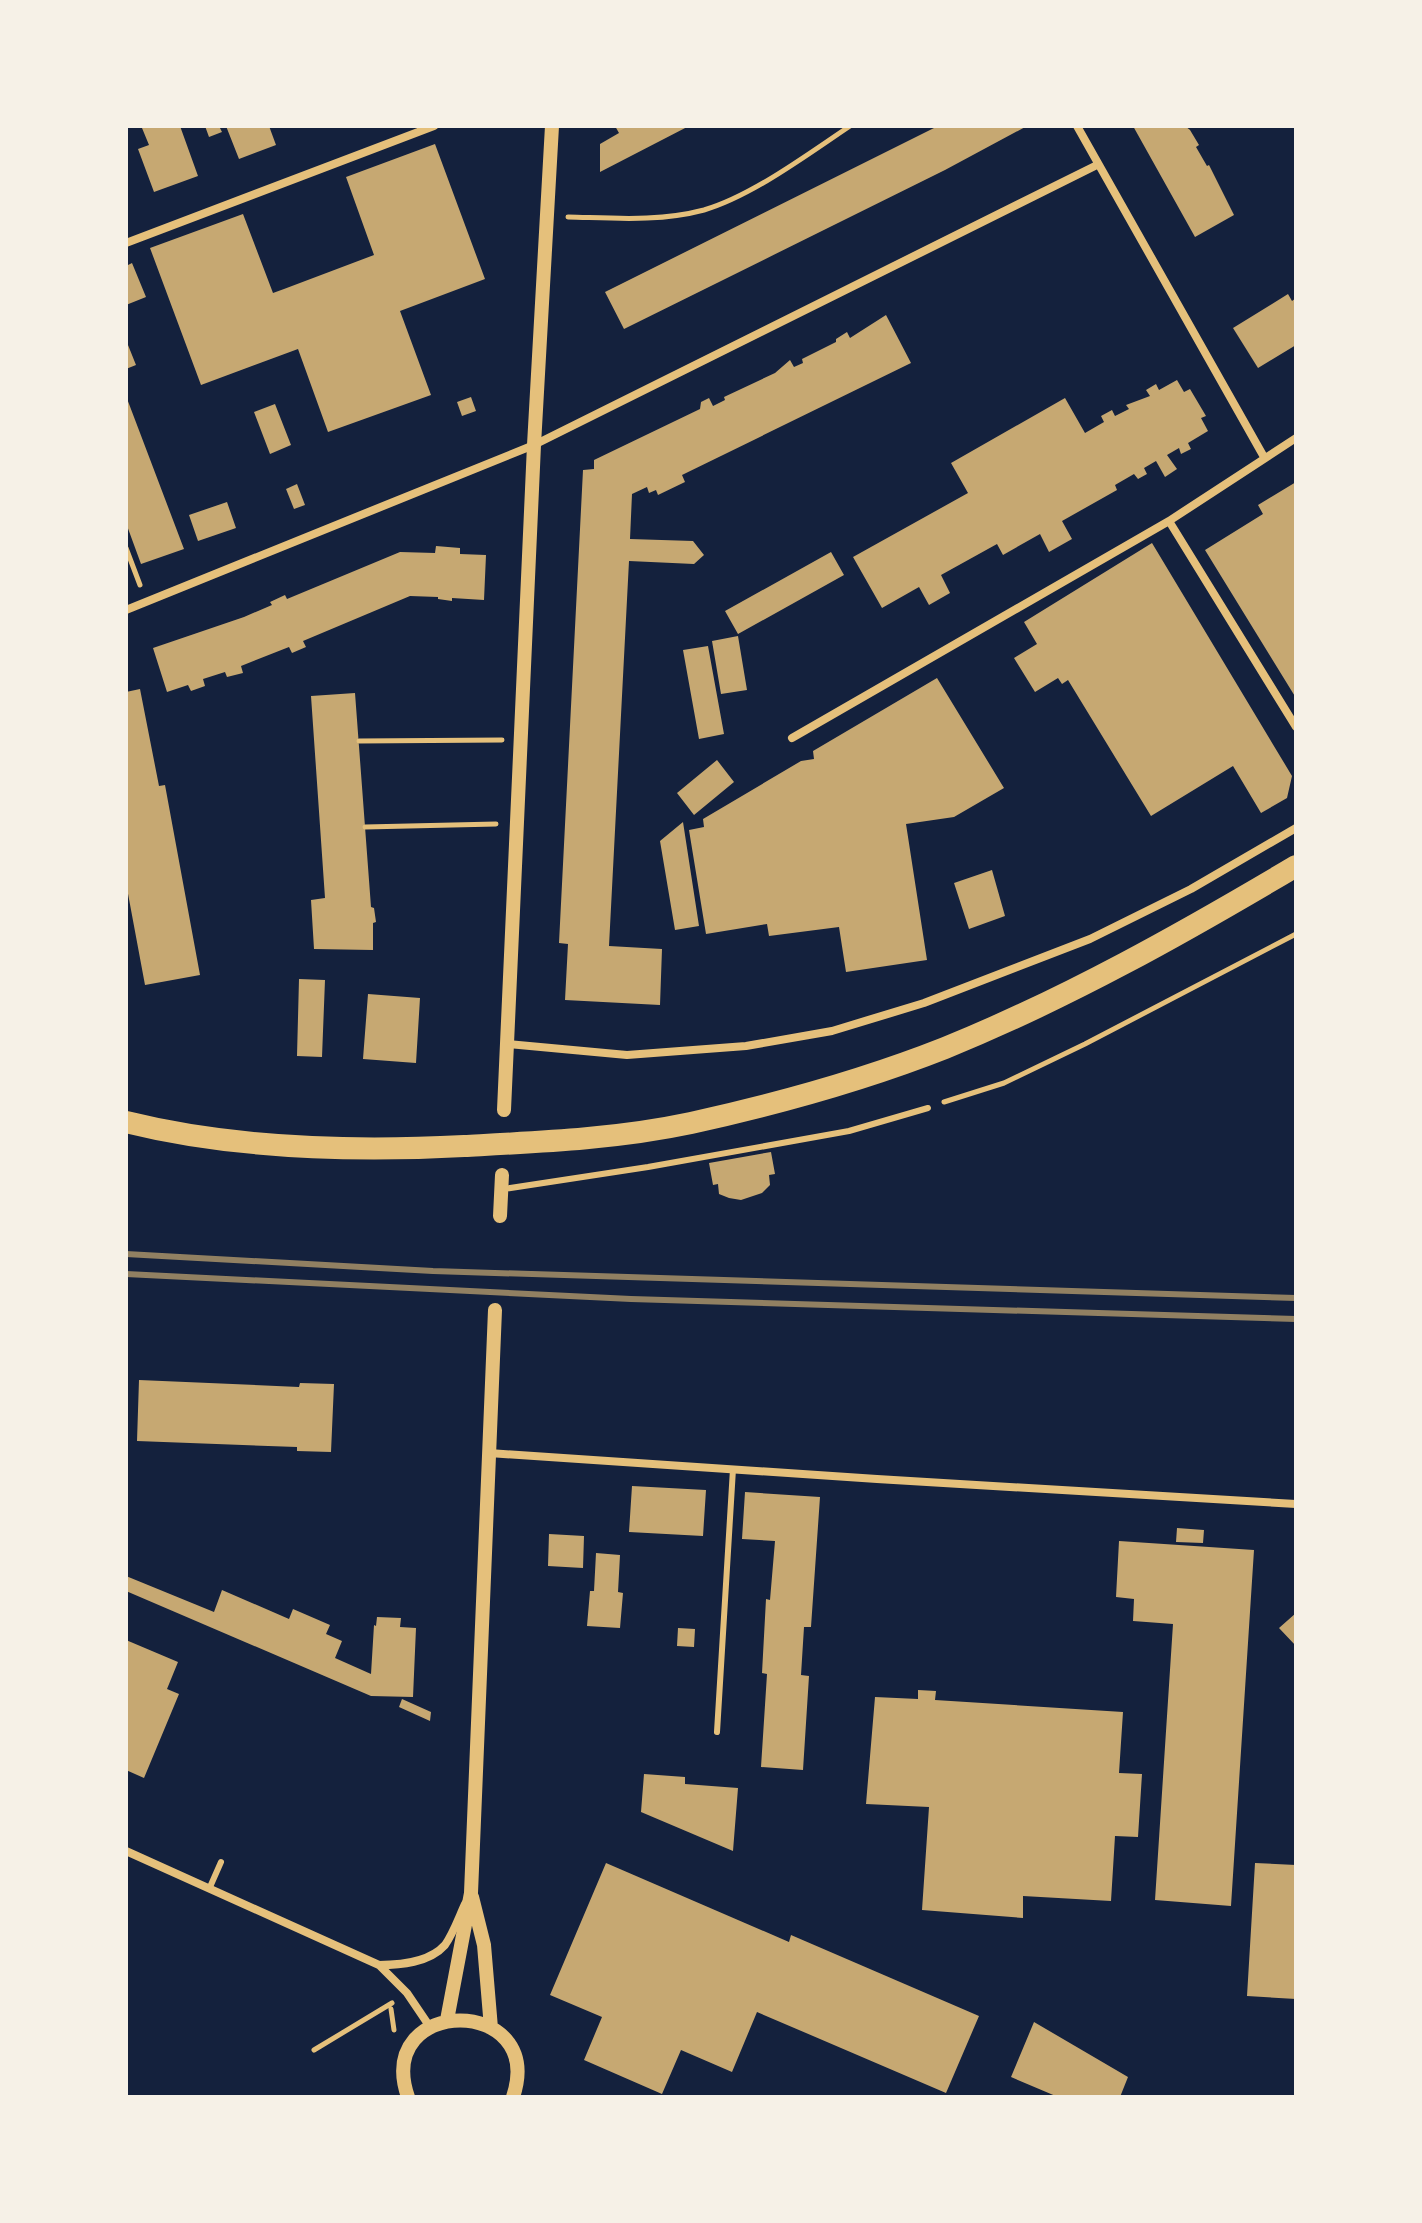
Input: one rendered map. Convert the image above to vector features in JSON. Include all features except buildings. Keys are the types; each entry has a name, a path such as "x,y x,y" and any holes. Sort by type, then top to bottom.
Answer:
{"highway":[{"path":"126,1122 202,1136 282,1145 430,1148 573,1140 674,1126 845,1082 944,1048 1110,971 1296,866"}],"street":[{"path":"126,243 434,126"},
{"path":"504,1110 534,445 552,126"},
{"path":"1077,126 1264,457"},
{"path":"126,610 534,445 1097,165"},
{"path":"792,738 1169,521 1296,438"},
{"path":"1169,521 1296,727"},
{"path":"507,1044 627,1055 746,1046 832,1031 924,1003 1090,939 1191,889 1296,828"},
{"path":"500,1216 501,1182"},
{"path":"447,2020 471,1893 495,1310"},
{"path":"489,1453 1296,1504"},
{"path":"126,1851 379,1965 407,1993 430,2027"},
{"path":"379,1965 422,1960 444,1946 471,1893"},
{"path":"471,1893 484,1945 491,2028"},
{"path":"408,2097 404,2082 405,2063 417,2039 430,2027 447,2020 475,2021 491,2028 503,2039 512,2053 517,2077 516,2096"}],"lane":[{"path":"501,1182 648,1167 849,1131 928,1108"},
{"path":"717,1732 733,1469"},
{"path":"210,1887 221,1862"}],"path":[{"path":"547,216 646,220 705,209 753,187 850,126"},
{"path":"126,548 147,601"},
{"path":"359,741 521,740"},
{"path":"365,827 517,824"},
{"path":"928,1108 1004,1083 1100,1037 1296,934"},
{"path":"314,2050 407,1993"}],"railway":[{"path":"126,1254 433,1271 1296,1298"},
{"path":"126,1274 631,1299 1296,1319"}]}
